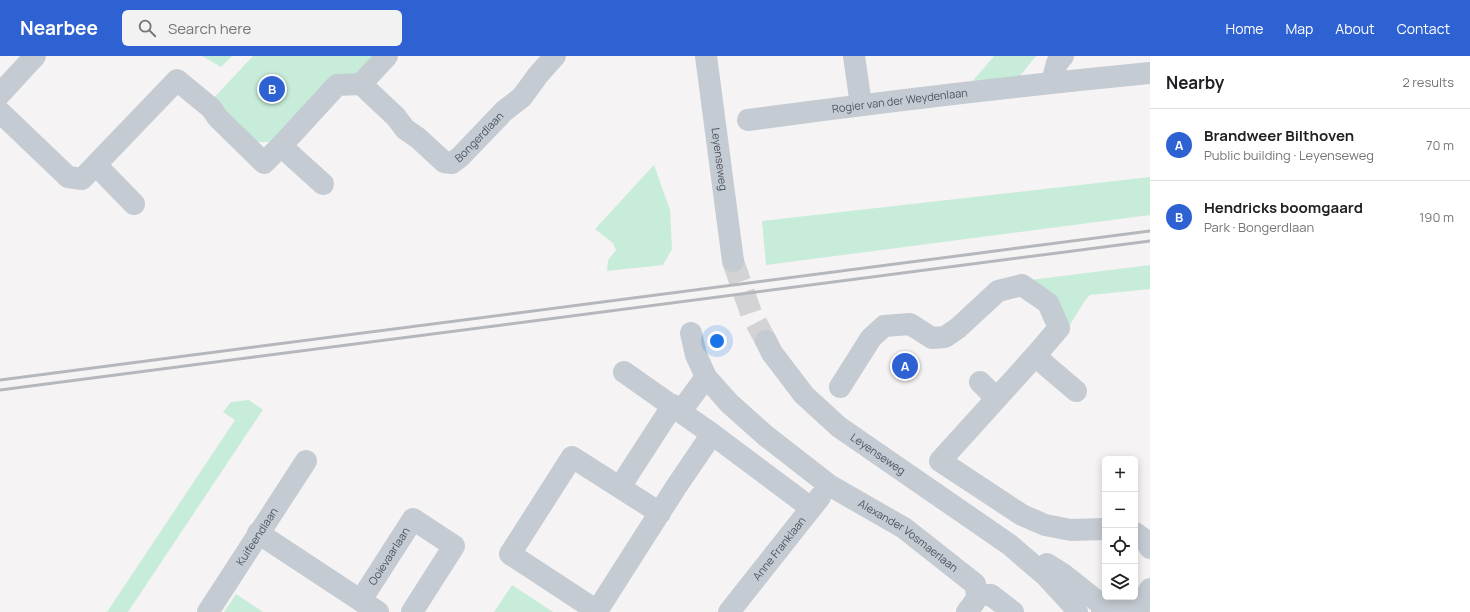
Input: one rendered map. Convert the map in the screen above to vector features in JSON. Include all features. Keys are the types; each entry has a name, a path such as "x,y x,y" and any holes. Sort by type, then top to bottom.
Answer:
{"street":[{"path":"0,94 35,56"},
{"path":"0,112 68,177 82,179 177,80 211,108 218,118 264,163 338,85 361,84 387,56"},
{"name":"Bongerdlaan","path":"361,84 396,116 405,129 418,138 444,162 452,163 460,157 504,112 522,97 538,75 555,56"},
{"name":"Leyenseweg","path":"706,56 733,261"},
{"path":"854,56 861,105"},
{"path":"1052,82 1057,63 1063,56"},
{"path":"1145,56 1150,69"},
{"name":"Rogier van der Weydenlaan","path":"748,120 1052,82 1150,73"},
{"path":"281,146 323,184"},
{"path":"96,165 134,204"},
{"path":"840,387 871,338 884,326 910,324 932,338 945,337 958,328 998,291 1022,285 1048,303 1058,328 1035,356 940,461 1022,515 1045,525 1071,530 1102,529"},
{"path":"691,333 696,355 706,378 729,403 766,436 830,484"},
{"name":"Leyenseweg","path":"766,341 772,353 804,395 839,427 1010,545 1046,576 1071,603 1077,612"},
{"path":"1035,356 1076,391"},
{"path":"624,372 677,408 811,508"},
{"path":"620,487 677,408 706,378"},
{"path":"980,382 996,398"},
{"path":"660,513 572,457 510,554 597,611 712,434"},
{"name":"Kuifeendlaan","path":"208,612 306,461"},
{"name":"Anne Franklaan","path":"729,612 830,484"},
{"name":"Alexander Vosmaerlaan","path":"830,484 904,528 975,584 972,603"},
{"name":"Ooievaarlaan","path":"258,533 369,606 413,519 454,546 412,612"},
{"path":"1138,535 1146,540 1150,548"},
{"name":"Leyenseweg","path":"1010,545 1035,557 1062,574 1097,601 1122,611 1150,589"},
{"name":"Alexander Vosmaerlaan","path":"972,603 991,595 1013,612"}],"green space":[{"path":"202,56 232,56 221,67"},
{"path":"253,56 377,56 358,75 271,142 257,142 210,102"},
{"path":"994,56 1036,56 1020,76 971,83"},
{"path":"654,165 670,210 672,249 663,265 607,271 608,260 616,250 613,243 595,229"},
{"path":"1150,177 1150,215 766,265 762,221"},
{"path":"1150,265 1150,289 1090,295 1064,334 1053,293 1022,281"},
{"path":"249,400 263,410 128,612 107,612 235,420 223,412 231,402"},
{"path":"512,585 553,612 494,612"},
{"path":"236,594 263,612 224,612"}],"tunnel":[{"path":"733,261 751,313 766,341"}],"railway":[{"path":"0,380 1150,231"},
{"path":"0,390 1150,241"}],"place":[{"name":"Hendricks boomgaard","path":"272,89"},
{"name":"Brandweer Bilthoven","path":"905,366"}]}
